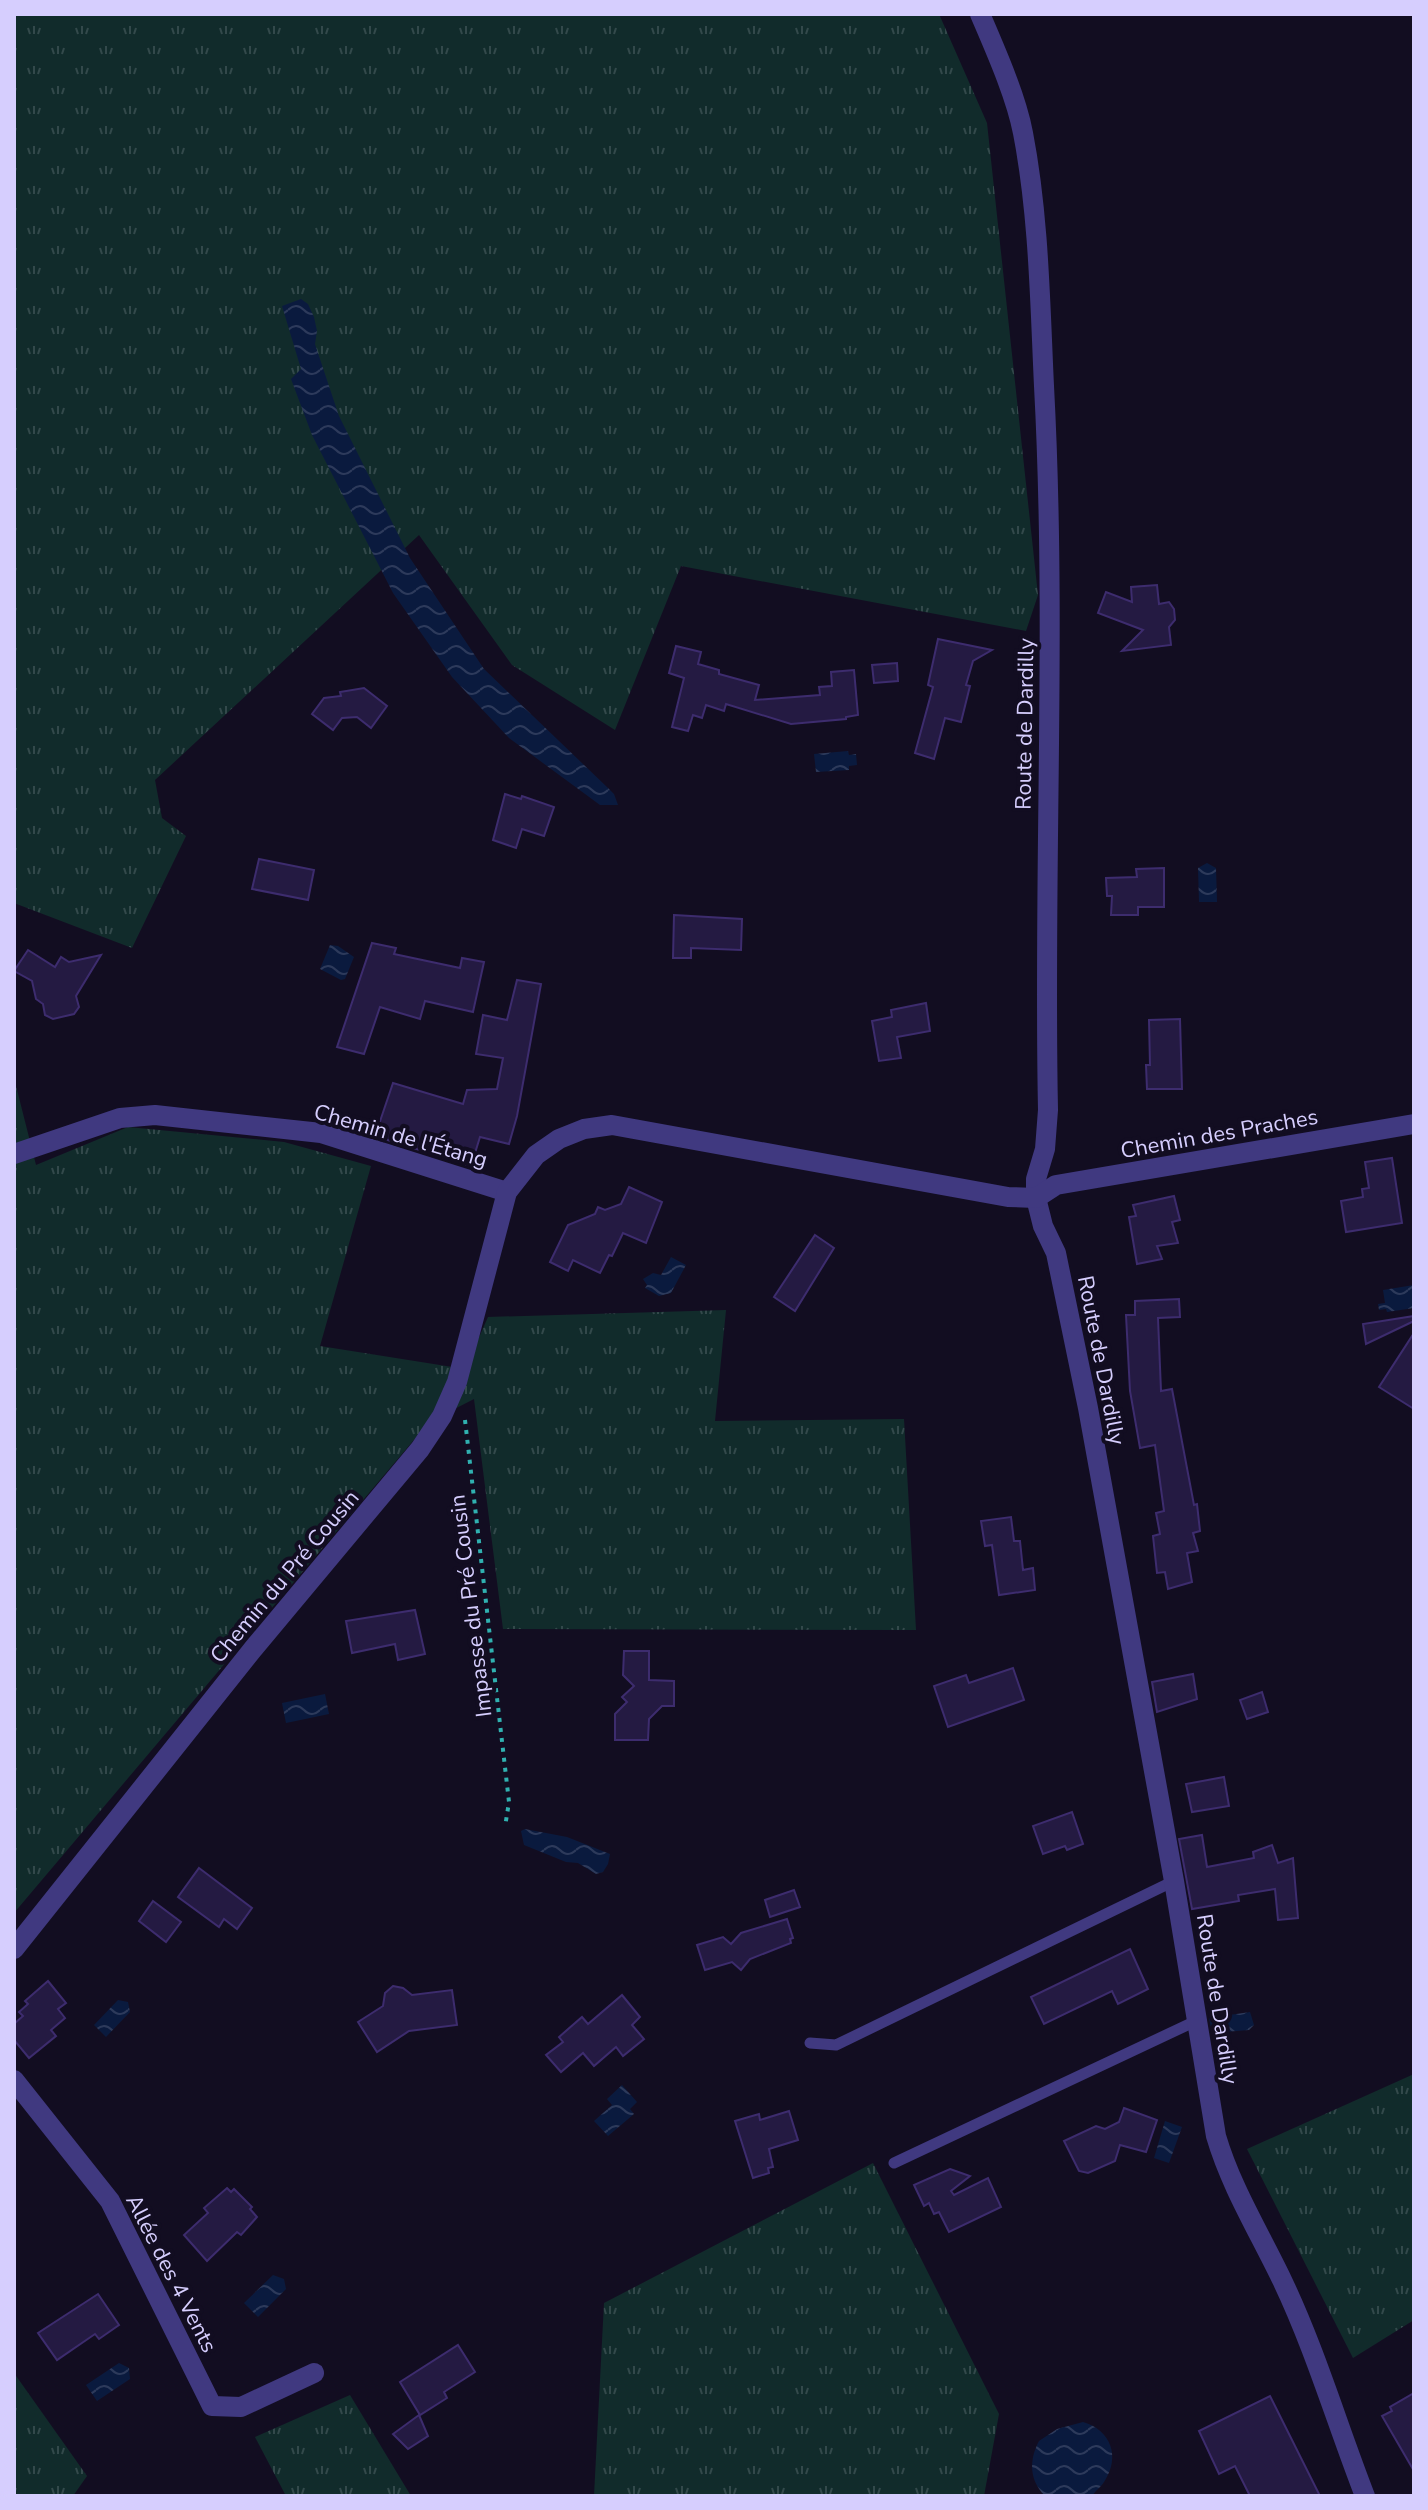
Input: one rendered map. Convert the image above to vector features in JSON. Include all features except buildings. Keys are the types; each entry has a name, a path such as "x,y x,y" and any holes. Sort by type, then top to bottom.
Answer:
{"street":[{"name":"Route de Dardilly","path":"980,14 1022,130 1032,200 1041,327 1050,542 1046,879 1048,1110 1045,1149 1036,1179 1036,1198 1043,1226 1056,1253 1088,1408 1174,1881 1216,2136 1225,2165 1282,2280 1308,2342 1365,2496"},
{"name":"Chemin de l'Étang","path":"14,1154 120,1118 155,1115 321,1133 507,1192 536,1155 559,1139 584,1129 612,1125 1008,1197 1036,1198"},
{"name":"Chemin des Praches","path":"1036,1198 1056,1185 1414,1124"},
{"name":"Chemin du Pré Cousin","path":"14,1949 253,1649 420,1449 442,1416 457,1382 507,1192"},
{"name":"Allée des 4 Vents","path":"14,2080 110,2201 212,2406 241,2407 314,2373"}],"lane":[{"path":"810,2043 836,2045 1174,1881"},
{"path":"894,2163 1198,2020"}],"path":[{"name":"Impasse du Pré Cousin","path":"457,1382 464,1407 509,1802 505,1827"}],"green space":[{"path":"14,14 939,14 987,123 1038,595 1026,631 681,566 615,730 512,665 419,535 155,780 162,818 186,836 132,948 14,903"},
{"path":"14,1078 36,1165 128,1127 284,1142 371,1166 320,1346 465,1369 488,1317 726,1310 715,1421 904,1419 916,1630 503,1629 474,1399 429,1422 14,1913"},
{"path":"1414,2074 1414,2320 1353,2358 1247,2149"},
{"path":"873,2163 999,2414 984,2496 594,2496 604,2303"},
{"path":"14,2373 87,2476 73,2496 14,2496"},
{"path":"350,2395 411,2496 286,2496 255,2437"}],"water":[{"path":"301,299 308,304 314,317 317,331 315,344 339,416 410,558 484,669 614,794 618,805 600,805 509,738 452,677 393,593 312,435 291,379 301,369 282,306"},
{"path":"848,751 849,755 856,754 857,765 849,766 849,770 816,772 814,754"},
{"path":"1207,863 1216,868 1217,902 1199,902 1198,868"},
{"path":"330,945 338,946 354,957 345,979 341,980 320,969"},
{"path":"671,1257 686,1265 671,1293 659,1296 645,1288 647,1285 643,1279 653,1273 661,1275"},
{"path":"1414,1285 1414,1308 1387,1312 1386,1309 1379,1310 1378,1304 1385,1303 1383,1290"},
{"path":"325,1694 329,1714 286,1723 282,1703"},
{"path":"525,1829 567,1837 610,1854 608,1864 603,1872 596,1874 578,1863 566,1862 524,1845 521,1831"},
{"path":"118,2000 128,2002 130,2012 106,2037 94,2025"},
{"path":"1250,2012 1254,2025 1249,2030 1212,2033 1209,2018"},
{"path":"622,2085 637,2102 630,2109 634,2114 608,2136 594,2121 612,2105 607,2099"},
{"path":"1165,2121 1182,2127 1169,2163 1154,2158"},
{"path":"273,2275 284,2279 286,2289 258,2317 244,2303"},
{"path":"119,2363 129,2368 130,2379 97,2401 86,2385"},
{"path":"1083,2422 1093,2426 1106,2438 1112,2454 1109,2473 1092,2496 1045,2496 1032,2470 1033,2455 1039,2441 1057,2429"}]}
